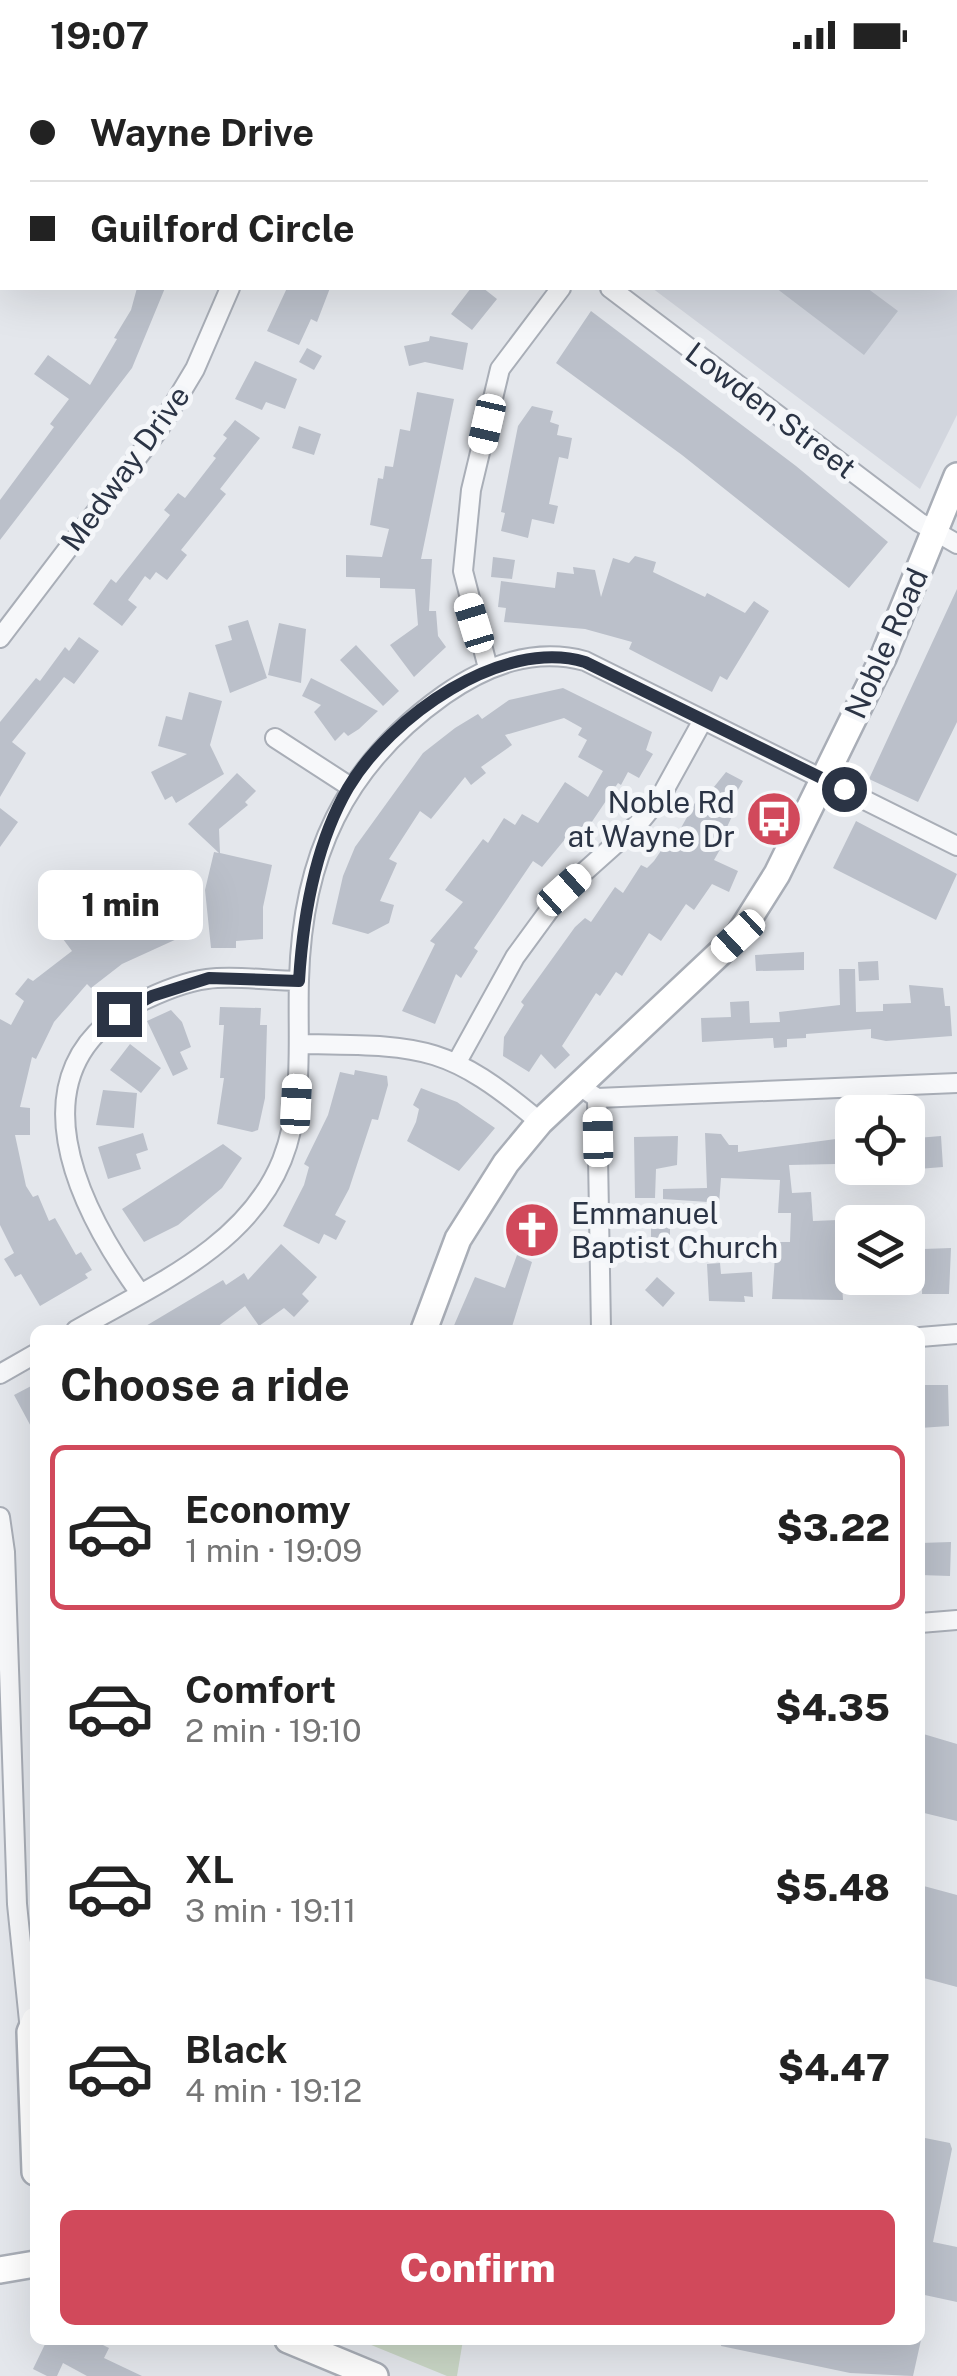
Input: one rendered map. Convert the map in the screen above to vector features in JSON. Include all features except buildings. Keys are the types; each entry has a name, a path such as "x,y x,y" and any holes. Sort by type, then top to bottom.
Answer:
{"street":[{"name":"Medway Drive","path":"0,638 158,429 195,368 229,290"},
{"path":"488,668 463,571 471,490 500,369 559,290"},
{"name":"Lowden Street","path":"613,290 945,538"},
{"name":"Noble Road","path":"426,1325 447,1266 475,1208 540,1122 588,1092 738,936 777,874 945,538 957,476"},
{"path":"85,1325 206,1252 236,1230 252,1210 282,1160 296,1104 299,981 306,910 326,838 349,786 413,718 488,668 558,654 585,662 957,846"},
{"path":"457,1062 515,957 564,890 638,823 661,796 703,720"},
{"path":"275,738 349,786"},
{"path":"140,1293 92,1215 71,1167 64,1117 79,1060 119,1014 166,991 209,978 299,981"},
{"path":"300,1044 420,1048 479,1074 540,1122"},
{"path":"600,1325 588,1092 957,1082"},
{"path":"925,1336 957,1334"},
{"path":"0,1374 30,1357"},
{"path":"0,1518 5,1552 8,1908 30,2016"},
{"path":"925,1623 957,1620"},
{"path":"0,2270 30,2265"},
{"path":"300,2345 369,2375"}],"shaded area":[{"path":"655,290 957,290 957,415 920,489"}],"green space":[{"path":"371,2345 462,2345 457,2376 447,2376"}],"place":[{"name":"Noble Rd at Wayne Dr","path":"774,819"},
{"name":"Emmanuel Baptist Church","path":"532,1230"}],"route":[{"path":"119,1014 152,996 209,978 299,981 306,910 326,838 349,786 413,718 488,668 558,654 585,662 844,789"}]}
